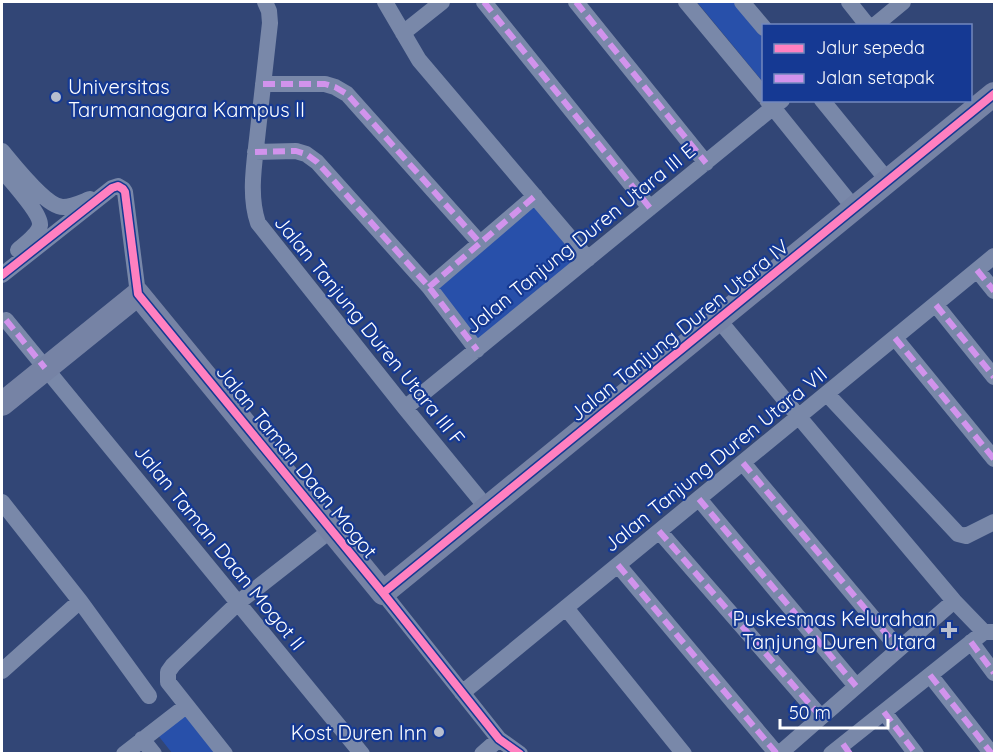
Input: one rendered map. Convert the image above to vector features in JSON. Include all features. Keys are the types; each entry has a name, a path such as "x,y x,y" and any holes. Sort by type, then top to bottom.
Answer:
{"street":[{"name":"Jalan Tanjung Duren Utara III F","path":"265,2 270,22 255,152 254,214 258,223 487,508"},
{"path":"385,2 419,60 588,259"},
{"path":"403,33 442,2"},
{"path":"484,2 650,208"},
{"path":"576,2 706,163"},
{"path":"686,2 762,91"},
{"path":"742,2 762,26"},
{"path":"849,2 866,24"},
{"path":"876,24 903,2"},
{"path":"263,84 326,84 347,94 480,243"},
{"name":"Jalan Tanjung Duren Utara IV","path":"383,592 994,94"},
{"name":"Jalan Tanjung Duren Utara III E","path":"405,408 706,163 770,102"},
{"path":"772,102 854,208"},
{"path":"824,102 888,181"},
{"path":"2,151 33,187 57,206 65,207 111,190 123,189 138,294 2,404"},
{"path":"255,152 296,151 306,153 317,162 429,287 477,350"},
{"path":"2,170 34,210 40,225 38,231 2,264"},
{"path":"2,275 111,190"},
{"path":"429,287 535,196"},
{"name":"Jalan Tanjung Duren Utara VII","path":"462,693 994,256"},
{"path":"977,270 994,291"},
{"name":"Jalan Taman Daan Mogot","path":"138,294 383,592 499,740"},
{"path":"936,304 994,377"},
{"path":"718,319 983,635 994,673"},
{"name":"Jalan Taman Daan Mogot II","path":"6,320 362,753"},
{"path":"895,338 994,459"},
{"path":"827,394 958,534 966,536 994,522"},
{"path":"743,463 899,649"},
{"path":"699,499 856,686"},
{"path":"2,502 80,601 149,696"},
{"path":"225,753 168,682 168,672 239,602 331,530"},
{"path":"659,531 821,717"},
{"path":"618,566 778,753 954,601"},
{"path":"2,671 80,601"},
{"path":"566,608 684,753"},
{"path":"841,750 884,712 983,635"},
{"path":"930,675 992,753"},
{"path":"124,753 186,706"},
{"path":"884,712 916,753"},
{"path":"142,739 154,753"},
{"path":"482,753 499,740 520,753"}],"shaded area":[{"path":"697,2 734,2 762,37 762,81"},
{"path":"533,205 579,261 475,342 436,291"},
{"path":"192,707 228,753 172,753 157,734"}],"marked path":[{"path":"484,2 650,208"},
{"path":"576,2 706,163"},
{"path":"263,84 325,84 347,94 480,243"},
{"path":"255,152 296,151 306,154 317,162 429,287 477,350"},
{"path":"429,287 535,196"},
{"path":"977,270 994,291"},
{"path":"936,305 994,377"},
{"path":"6,320 45,368"},
{"path":"895,338 994,459"},
{"path":"743,463 899,649"},
{"path":"699,499 856,686"},
{"path":"659,531 821,717"},
{"path":"618,565 777,754"},
{"path":"971,642 994,673"},
{"path":"930,675 992,754"},
{"path":"884,712 916,754"},
{"path":"843,744 850,754"}],"cycle path":[{"path":"383,593 994,94"},
{"path":"2,275 112,188 118,186 123,189 138,294 383,593 499,739 520,754"}],"place":[{"name":"Universitas Tarumanagara Kampus II","path":"56,97"},
{"name":"Puskesmas Kelurahan Tanjung Duren Utara","path":"949,630"},
{"name":"Kost Duren Inn","path":"439,732"}]}
